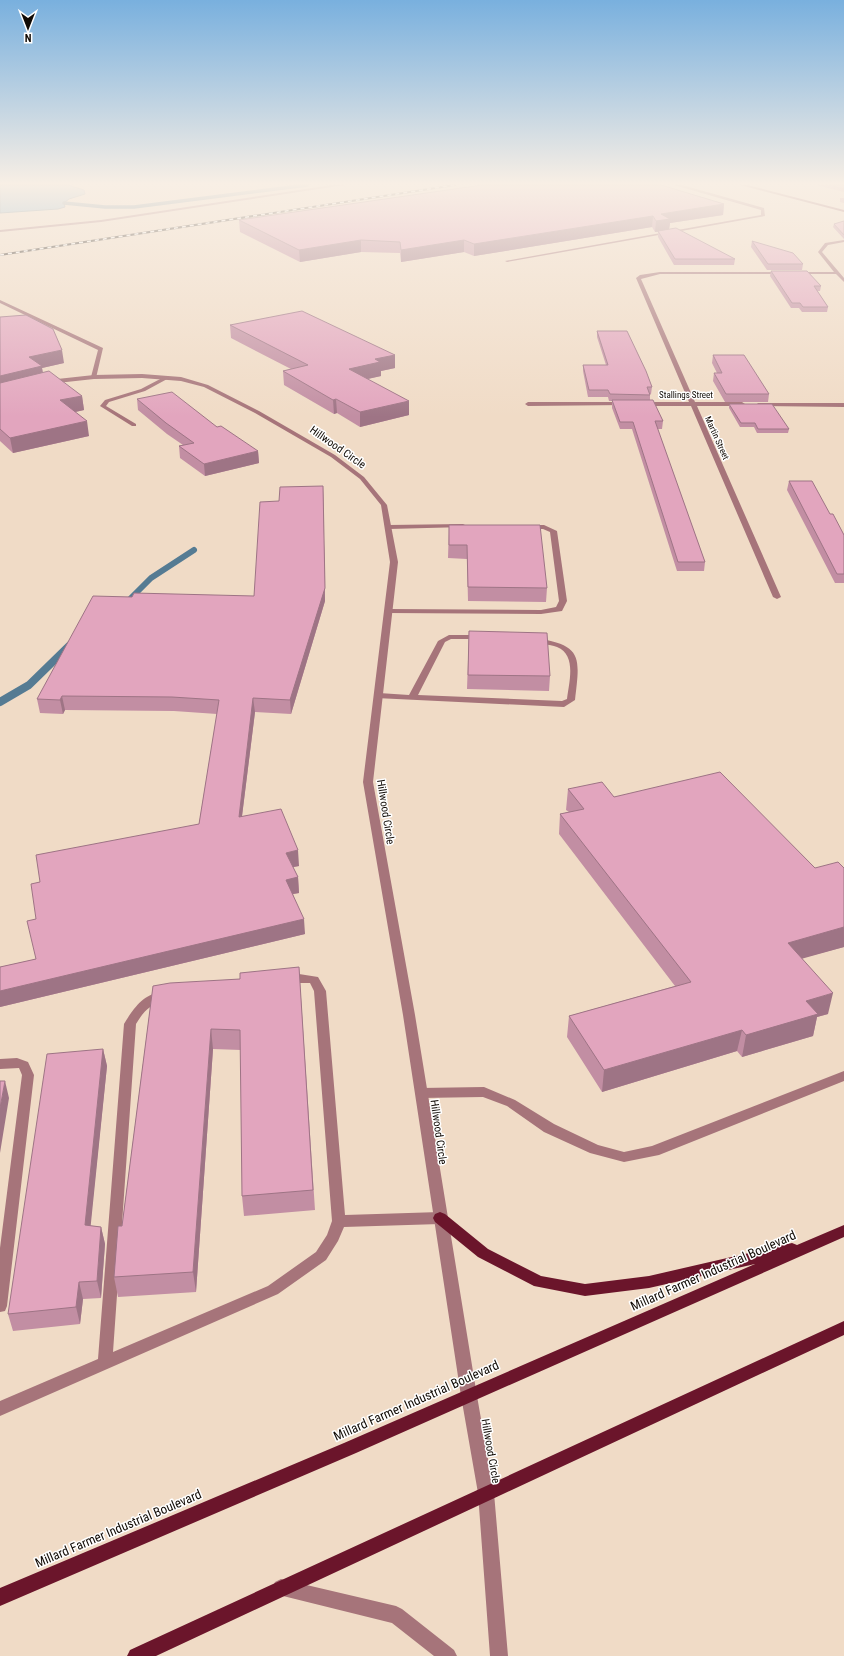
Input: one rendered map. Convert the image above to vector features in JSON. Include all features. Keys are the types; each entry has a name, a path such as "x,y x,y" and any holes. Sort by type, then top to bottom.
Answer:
{"main road":[{"path":"440,1218 483,1253 539,1282 585,1290 649,1282 818,1243"},
{"name":"Millard Farmer Industrial Boulevard","path":"0,1597 469,1396 844,1231"},
{"path":"136,1656 844,1328"}],"street":[{"path":"828,262 844,281"},
{"name":"Martin Street","path":"777,597 638,278 660,273 837,273"},
{"path":"0,301 101,349 94,377"},
{"name":"Hillwood Circle","path":"36,385 94,377 142,376 181,379 206,386 257,412 334,456 362,478 384,505 394,562 368,782 421,1093 440,1218 486,1493 499,1656"},
{"path":"134,425 102,406 106,401 142,390 166,378"},
{"path":"528,404 630,404"},
{"name":"Stallings Street","path":"638,404 748,404"},
{"path":"756,404 844,405"},
{"path":"389,527 471,526"},
{"path":"389,611 541,612 558,609 564,601 553,531 544,527 521,527"},
{"path":"412,698 442,641 449,637 491,637"},
{"path":"379,696 564,704 571,700 574,670 571,653 567,647 554,642 528,639"},
{"path":"0,1409 273,1290 321,1256 333,1237 338,1221 320,991 314,980 299,978 276,981"},
{"path":"104,1364 130,1024 142,1005 155,999 178,995"},
{"path":"0,1064 17,1063 24,1065 28,1075 0,1306"},
{"path":"421,1093 484,1092 511,1103 549,1128 595,1149 624,1157 654,1151 844,1076"},
{"path":"338,1221 440,1218"},
{"path":"281,1588 396,1615 448,1656"}],"building":[{"path":"767,262 801,262 803,264 768,264"},
{"path":"771,271 807,271 821,286 814,286 828,307 803,307 800,303 792,303"},
{"path":"302,311 395,355 375,359 380,362 349,369 409,401 360,412 336,399 333,400 283,371 308,365 230,325"},
{"path":"26,315 53,329 62,350 29,357 42,366 0,376 0,317"},
{"path":"597,331 627,331 652,387 647,387 650,395 610,394 608,390 589,390 583,365 608,365"},
{"path":"713,355 744,355 769,394 726,394 714,373 722,373"},
{"path":"49,371 82,396 60,400 87,421 10,438 0,429 0,383"},
{"path":"172,392 217,427 221,426 258,451 204,464 179,446 194,443 166,423 137,399"},
{"path":"612,400 653,400 663,421 655,421 705,562 678,562 633,422 620,422"},
{"path":"729,404 772,404 789,429 758,429 755,423 741,423"},
{"path":"789,481 812,481 830,514 833,514 844,535 844,574 837,574"},
{"path":"323,486 325,588 290,700 253,698 239,817 281,809 298,850 286,853 298,877 286,880 304,919 0,991 0,967 36,959 27,921 36,919 31,884 40,882 36,855 199,824 219,700 172,697 62,696 60,700 37,699 93,596 132,597 134,593 254,596 260,502 279,501 280,487"},
{"path":"449,525 540,525 547,588 468,587 467,545 449,545"},
{"path":"469,631 547,633 550,676 468,675"},
{"path":"720,772 815,868 838,862 844,868 844,927 788,943 833,993 806,1001 818,1014 746,1035 742,1030 604,1070 569,1016 691,982 560,814 584,809 568,789 602,782 614,797"},
{"path":"299,967 313,1190 242,1196 240,1030 211,1029 193,1272 114,1277 118,1226 122,1226 153,986 170,983 240,979 240,973"},
{"path":"103,1049 85,1225 101,1227 97,1281 79,1282 76,1307 8,1314 47,1054"},
{"path":"0,1081 5,1081 0,1108"}],"waterway":[{"path":"128,601 151,578 194,550"},
{"path":"0,702 29,685 70,645 69,646"}]}
